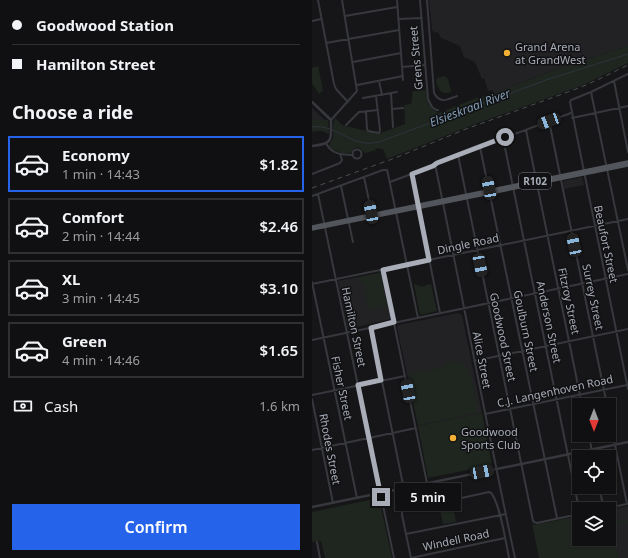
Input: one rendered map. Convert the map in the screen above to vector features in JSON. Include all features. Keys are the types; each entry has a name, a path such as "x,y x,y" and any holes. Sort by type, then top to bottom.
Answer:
{"main road":[{"name":"R102","path":"312,228 628,164"}],"street":[{"path":"318,0 334,84 336,89 348,102"},
{"path":"312,146 326,144 331,135 331,120 357,91 342,0"},
{"path":"397,0 403,80"},
{"name":"Grens Street","path":"420,0 428,99 434,109 436,111 438,110"},
{"path":"427,0 434,93 442,100 447,100 457,96"},
{"path":"345,16 398,7"},
{"path":"398,20 421,18"},
{"path":"312,21 321,19"},
{"path":"326,43 399,30"},
{"path":"353,62 401,53"},
{"path":"402,67 425,65"},
{"path":"628,74 592,92 628,270"},
{"path":"357,85 403,76"},
{"path":"380,81 382,95"},
{"path":"614,81 628,152"},
{"path":"363,98 397,92"},
{"name":"Beaufort Street","path":"592,92 571,100 571,113 628,389"},
{"path":"391,93 393,127"},
{"path":"366,111 367,129 378,133 380,131 376,96"},
{"path":"312,102 331,120"},
{"path":"572,118 628,106"},
{"path":"392,109 403,108"},
{"path":"346,125 358,113 378,110"},
{"path":"390,182 571,113"},
{"name":"Surrey Street","path":"549,121 606,398"},
{"name":"Fitzroy Street","path":"526,130 581,398"},
{"name":"Anderson Street","path":"503,138 578,502"},
{"path":"326,144 330,150 340,154 353,154 355,158 361,156 362,152 356,149 353,151 353,154"},
{"name":"Goulburn Street","path":"480,147 557,518"},
{"path":"312,174 340,163 342,160 340,154"},
{"name":"Goodwood Street","path":"458,155 533,520 534,522 557,518"},
{"name":"Alice Street","path":"435,164 515,558"},
{"path":"312,196 385,170 388,172 418,318"},
{"path":"412,174 440,313"},
{"path":"364,177 372,216"},
{"path":"341,186 353,242"},
{"name":"Hamilton Street","path":"318,194 394,558"},
{"name":"Dingle Road","path":"312,284 628,219"},
{"path":"383,270 427,483"},
{"path":"312,340 628,274"},
{"name":"Fisher Street","path":"312,284 357,498"},
{"path":"371,328 408,509"},
{"path":"474,361 628,330"},
{"path":"312,395 405,376"},
{"name":"C.J. Langenhoven Road","path":"485,414 628,385"},
{"name":"Rhodes Street","path":"312,399 333,503"},
{"path":"312,450 416,428"},
{"path":"590,442 592,449"},
{"path":"312,507 628,442"},
{"path":"615,444 628,504 616,506"},
{"path":"411,558 402,512 403,510 490,492 493,495 500,515 509,558"},
{"path":"406,534 506,514"},
{"path":"557,518 572,515"},
{"name":"Windell Road","path":"411,558 505,538"},
{"path":"317,542 320,558"}],"shaded area":[{"path":"429,0 628,0 628,46 562,67 494,93 492,90 488,91 484,78 482,79 475,62 464,57 460,46 441,38 438,32 435,33 432,30"},
{"path":"628,46 628,63 581,86 478,123 387,159 383,149 375,148 376,150 365,153 357,147 350,153 342,153 329,146 333,137 335,118 342,125 378,134 405,124 404,105 411,104 413,91 426,90 430,107 439,113 562,67"},
{"path":"318,66 323,90 319,94 312,83 312,68"},
{"path":"445,76 448,79 451,90 451,92 448,93 440,91 436,82 437,78"},
{"path":"312,108 325,120 312,120"},
{"path":"312,120 328,120 328,134 322,131 312,132"},
{"path":"582,177 584,185 564,189 563,181"},
{"path":"382,272 391,319 348,329 338,281"},
{"path":"380,273 387,306 368,310 365,287 357,278"},
{"path":"414,284 425,286 431,284 437,311 420,315"},
{"path":"458,313 462,315 482,413 418,426 397,327 398,325"},
{"path":"452,361 458,361 463,364 470,372 478,412 418,425 408,374 441,368"},
{"name":"Goodwood Sports Club","path":"482,413 492,465 428,478 418,426"},
{"path":"379,498 392,558 325,558 321,541 312,542 312,512"},
{"path":"452,502 456,522 443,524 439,505"},
{"path":"628,506 628,558 594,558 603,546 616,546 616,509"},
{"path":"572,517 572,546 616,546 616,544 618,558 539,558 532,524 534,525"},
{"path":"616,517 617,521 628,519 628,523 618,525 617,523"}],"waterway":[{"name":"Elsieskraal River","path":"312,127 331,129 362,143 379,142 546,80 628,54"}],"railway":[{"path":"312,188 395,158 466,129 579,88 628,65"}],"place":[{"name":"Grand Arena at GrandWest","path":"507,53"},
{"name":"Goodwood Sports Club","path":"453,438"}],"route":[{"path":"381,497 358,385 381,380 371,328 394,322 383,270 429,260 412,174 505,137"}]}
